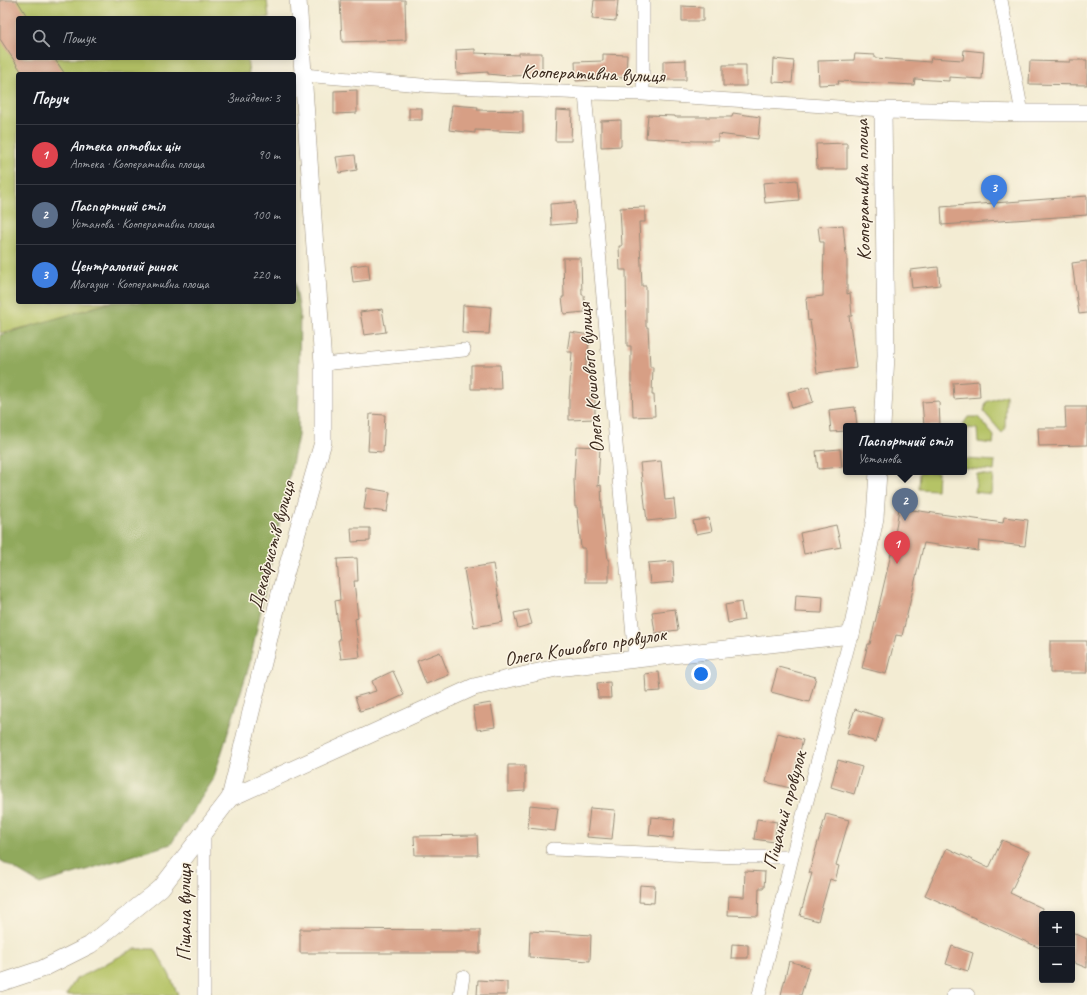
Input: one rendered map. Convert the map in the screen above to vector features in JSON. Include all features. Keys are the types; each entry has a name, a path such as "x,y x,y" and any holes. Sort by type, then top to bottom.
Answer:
{"street":[{"name":"Декабристів вулиця","path":"0,983 42,969 90,945 161,888 230,798 281,589 322,442 323,364 298,0"},
{"path":"643,0 643,94"},
{"path":"1001,0 1022,113"},
{"name":"Кооперативна вулиця","path":"302,75 433,86 584,93 643,94 883,110"},
{"name":"Олега Кошового вулиця","path":"584,93 635,659"},
{"name":"Кооперативна площа","path":"882,423 886,356 883,110 1087,113"},
{"path":"323,364 464,350"},
{"path":"851,635 875,518 878,475"},
{"name":"Олега Кошового провулок","path":"230,798 474,687 556,668 851,635"},
{"name":"Піщаний провулок","path":"759,995 792,857 851,635"},
{"name":"Піщана вулиця","path":"204,831 204,995"},
{"path":"552,849 738,857 792,857"},
{"path":"460,995 463,977"},
{"path":"953,995 968,995"}],"green space":[{"path":"0,0 267,0 269,16 16,16 16,60 247,60 249,72 16,72 16,304 127,304 0,333"},
{"path":"296,289 300,312 298,436 249,666 213,780 171,844 40,884 0,860 0,335 105,304 296,304"},
{"path":"1006,395 1005,430 1002,433 984,412 986,402"},
{"path":"968,417 978,417 994,436 993,444 978,442 977,429 968,428 967,432 967,423 964,423"},
{"path":"967,459 995,461 994,471 967,468"},
{"path":"977,474 993,476 991,494 975,492"},
{"path":"920,475 938,475 937,490 919,489"},
{"path":"134,949 155,949 169,974 178,995 66,995 76,979"}],"building":[{"path":"0,0 17,0 27,16 16,16 16,60 55,60 64,72 22,72 0,39"},
{"path":"340,0 405,0 406,40 342,42"},
{"path":"594,0 618,0 616,21 592,19"},
{"path":"682,6 703,7 703,21 682,21"},
{"path":"475,49 475,53 519,55 519,53 542,53 542,75 508,76 488,74 488,72 457,74 456,50"},
{"path":"964,50 984,52 982,79 949,77 949,81 915,79 914,85 838,81 839,84 819,85 818,61 854,60 855,54 875,55 875,58 930,62 931,58 963,60"},
{"path":"603,54 627,55 626,78 591,77 591,80 576,81 575,62 603,61"},
{"path":"774,59 794,61 792,83 773,82"},
{"path":"686,60 686,80 663,80 663,61"},
{"path":"1070,60 1087,60 1087,85 1029,84 1030,61 1070,62"},
{"path":"723,65 746,65 746,86 723,86"},
{"path":"357,90 357,113 334,114 334,91"},
{"path":"452,105 478,107 477,110 523,111 523,132 475,130 475,133 449,130"},
{"path":"409,108 422,108 422,120 409,120"},
{"path":"556,110 572,111 571,141 555,141"},
{"path":"733,113 760,117 758,139 718,134 718,141 646,138 648,115 675,117 732,117"},
{"path":"621,120 621,146 601,147 601,121"},
{"path":"847,143 847,169 817,169 816,144"},
{"path":"355,155 357,170 339,173 336,157"},
{"path":"797,180 799,200 765,203 763,183"},
{"path":"1087,196 1087,215 942,225 941,207"},
{"path":"575,202 576,223 551,225 550,204"},
{"path":"645,207 645,222 639,222 642,286 646,286 646,327 648,327 650,367 653,367 652,395 654,395 655,416 633,417 631,346 627,346 626,270 620,270 619,246 622,246 620,208"},
{"path":"843,225 847,254 847,294 850,293 852,316 849,316 856,368 817,373 810,320 808,321 806,298 823,296 824,242 820,242 818,227"},
{"path":"563,258 581,258 582,295 584,295 585,312 564,314 562,297 564,297"},
{"path":"1087,261 1087,313 1079,314 1072,263"},
{"path":"368,264 370,280 353,282 351,266"},
{"path":"938,267 940,285 912,288 910,270"},
{"path":"463,305 491,307 489,334 462,333"},
{"path":"382,309 386,332 364,335 360,312"},
{"path":"570,332 590,335 585,371 592,372 590,399 595,399 595,419 569,420 572,352 567,352"},
{"path":"471,365 500,365 501,389 471,389"},
{"path":"979,381 980,397 954,399 953,383"},
{"path":"809,387 813,402 792,408 788,392"},
{"path":"939,401 940,423 924,423 922,402"},
{"path":"855,407 857,423 843,423 843,431 831,432 829,410"},
{"path":"1065,407 1087,407 1087,445 1039,446 1038,428 1066,428"},
{"path":"370,414 385,415 383,452 368,451"},
{"path":"576,446 600,447 598,486 601,485 602,508 609,560 609,582 585,582 585,548 581,548 577,507 575,507 574,480"},
{"path":"840,449 842,467 818,469 816,451"},
{"path":"661,461 665,500 674,499 676,518 647,521 640,463"},
{"path":"367,488 390,492 387,512 364,509"},
{"path":"899,508 1003,523 1004,517 1028,520 1025,546 979,541 978,551 924,543 902,636 896,635 886,674 862,668 868,644 870,644 894,541"},
{"path":"709,518 712,531 696,534 693,521"},
{"path":"836,525 841,547 804,554 800,533"},
{"path":"351,528 370,528 370,541 352,542"},
{"path":"357,558 358,581 354,581 358,618 355,619 360,657 341,659 335,601 340,600 337,559"},
{"path":"673,561 674,582 650,584 648,563"},
{"path":"493,564 503,622 474,627 464,569"},
{"path":"796,595 823,597 822,613 795,612"},
{"path":"741,602 744,620 728,623 725,605"},
{"path":"675,609 678,630 655,633 652,612"},
{"path":"528,610 532,624 518,628 514,613"},
{"path":"1050,641 1087,641 1087,673 1050,673"},
{"path":"440,652 449,675 426,684 417,661"},
{"path":"778,667 816,677 809,702 771,692"},
{"path":"393,671 404,695 384,704 360,711 355,697 376,691 372,681"},
{"path":"659,672 661,691 646,692 645,674"},
{"path":"610,682 611,698 598,698 597,683"},
{"path":"491,703 495,727 477,730 473,706"},
{"path":"855,709 883,718 876,742 847,733"},
{"path":"778,733 803,740 790,788 766,782"},
{"path":"838,760 862,767 854,794 831,787"},
{"path":"508,765 525,765 525,791 508,792"},
{"path":"530,805 558,808 555,831 528,828"},
{"path":"590,808 615,810 612,839 587,837"},
{"path":"826,814 849,820 836,865 839,866 835,881 830,879 818,921 800,916 812,873 809,873"},
{"path":"651,817 675,819 673,838 649,835"},
{"path":"757,819 777,822 774,842 754,839"},
{"path":"477,835 478,855 415,855 414,836"},
{"path":"1002,840 1030,852 1010,893 1042,908 1042,911 1039,911 1039,948 925,895 947,848 989,868"},
{"path":"745,871 765,872 764,888 759,888 758,916 728,915 729,896 744,897"},
{"path":"640,885 655,886 654,903 639,902"},
{"path":"300,929 480,930 480,953 300,953"},
{"path":"530,931 591,935 590,961 529,957"},
{"path":"1075,933 1087,939 1087,968 1075,963"},
{"path":"732,944 748,945 748,958 731,958"},
{"path":"952,946 973,953 968,971 946,964"},
{"path":"789,961 809,967 801,995 781,995"},
{"path":"478,980 507,982 507,995 477,995"}],"place":[{"name":"Центральний ринок","path":"994,208"},
{"name":"Паспортний стіл","path":"905,521"},
{"name":"Аптека оптових цін","path":"897,564"}]}
